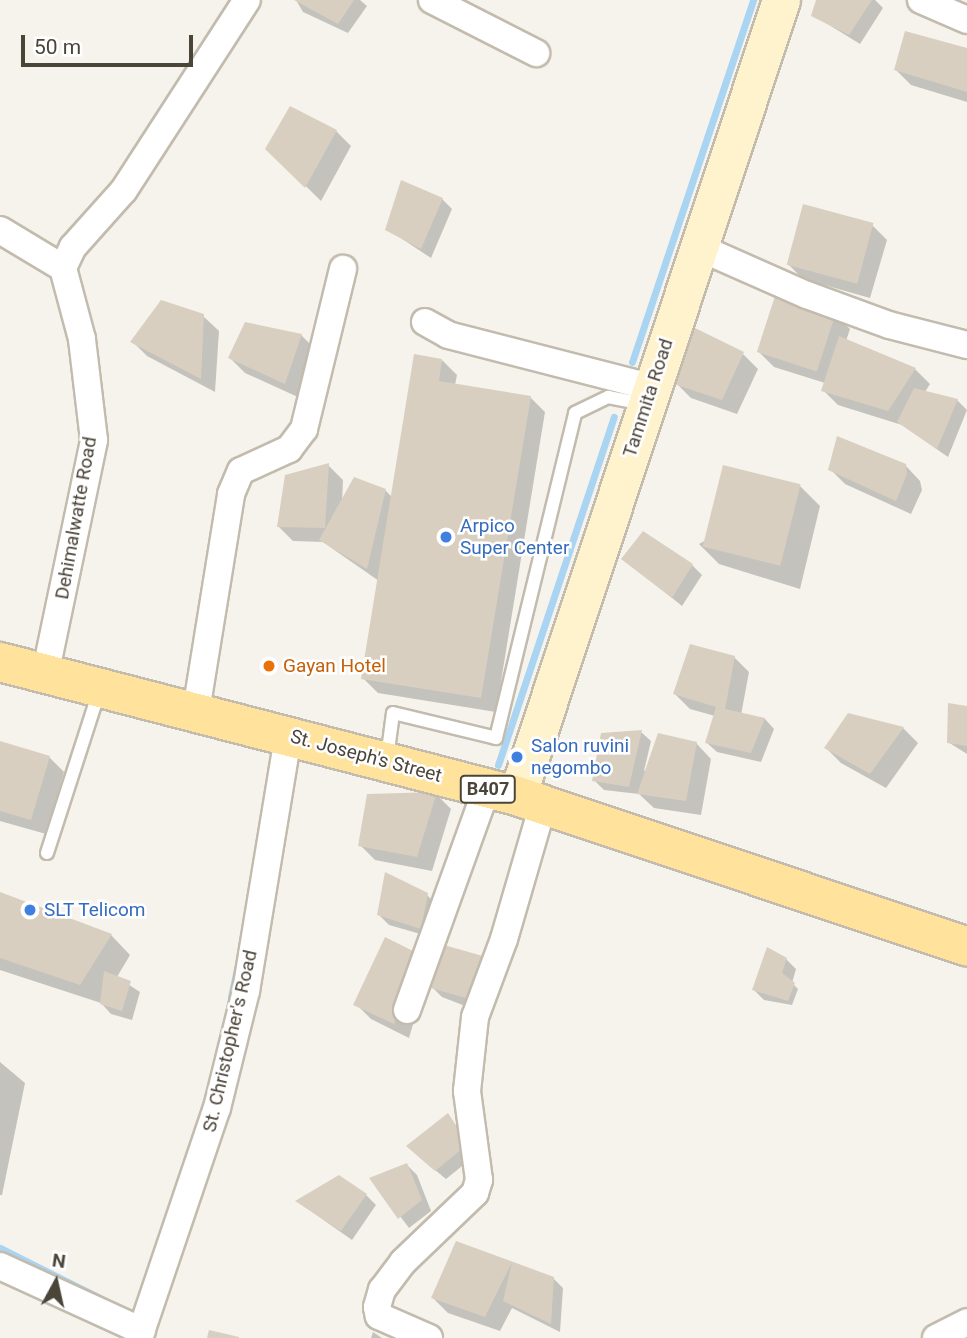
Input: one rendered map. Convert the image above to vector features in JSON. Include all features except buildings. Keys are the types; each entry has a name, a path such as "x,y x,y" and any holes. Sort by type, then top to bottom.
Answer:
{"main road":[{"name":"St. Joseph's Street","path":"0,662 516,796 967,947"}],"street":[{"path":"0,230 64,268 73,247 124,190 247,0"},
{"path":"432,0 536,53"},
{"name":"Tammita Road","path":"516,796 781,0"},
{"path":"921,0 967,20"},
{"path":"698,247 807,295 889,325 967,345"},
{"name":"Dehimalwatte Road","path":"45,675 94,440 82,339 64,268"},
{"path":"196,711 231,494 241,471 289,449 304,429 343,269"},
{"path":"425,322 448,335 648,395"},
{"name":"St. Christopher's Road","path":"140,1335 217,1108 246,990 288,736"},
{"path":"407,1010 516,796"},
{"path":"429,1338 379,1316 377,1307 382,1290 403,1262 475,1193 479,1180 467,1091 475,1017 504,939 516,796"},
{"path":"0,1266 140,1335"},
{"path":"936,1338 967,1322"}],"lane":[{"path":"386,762 393,713 496,738 575,413 608,397 648,395"},
{"path":"47,853 100,688"}],"waterway":[{"path":"632,362 753,0"},
{"path":"498,765 614,417"},
{"path":"231,997 237,968"},
{"path":"0,1248 104,1300"}],"place":[{"name":"Arpico Super Center","path":"446,537"},
{"name":"Gayan Hotel","path":"269,666"},
{"name":"Salon ruvini negombo","path":"517,757"},
{"name":"SLT Telicom","path":"30,910"}]}
